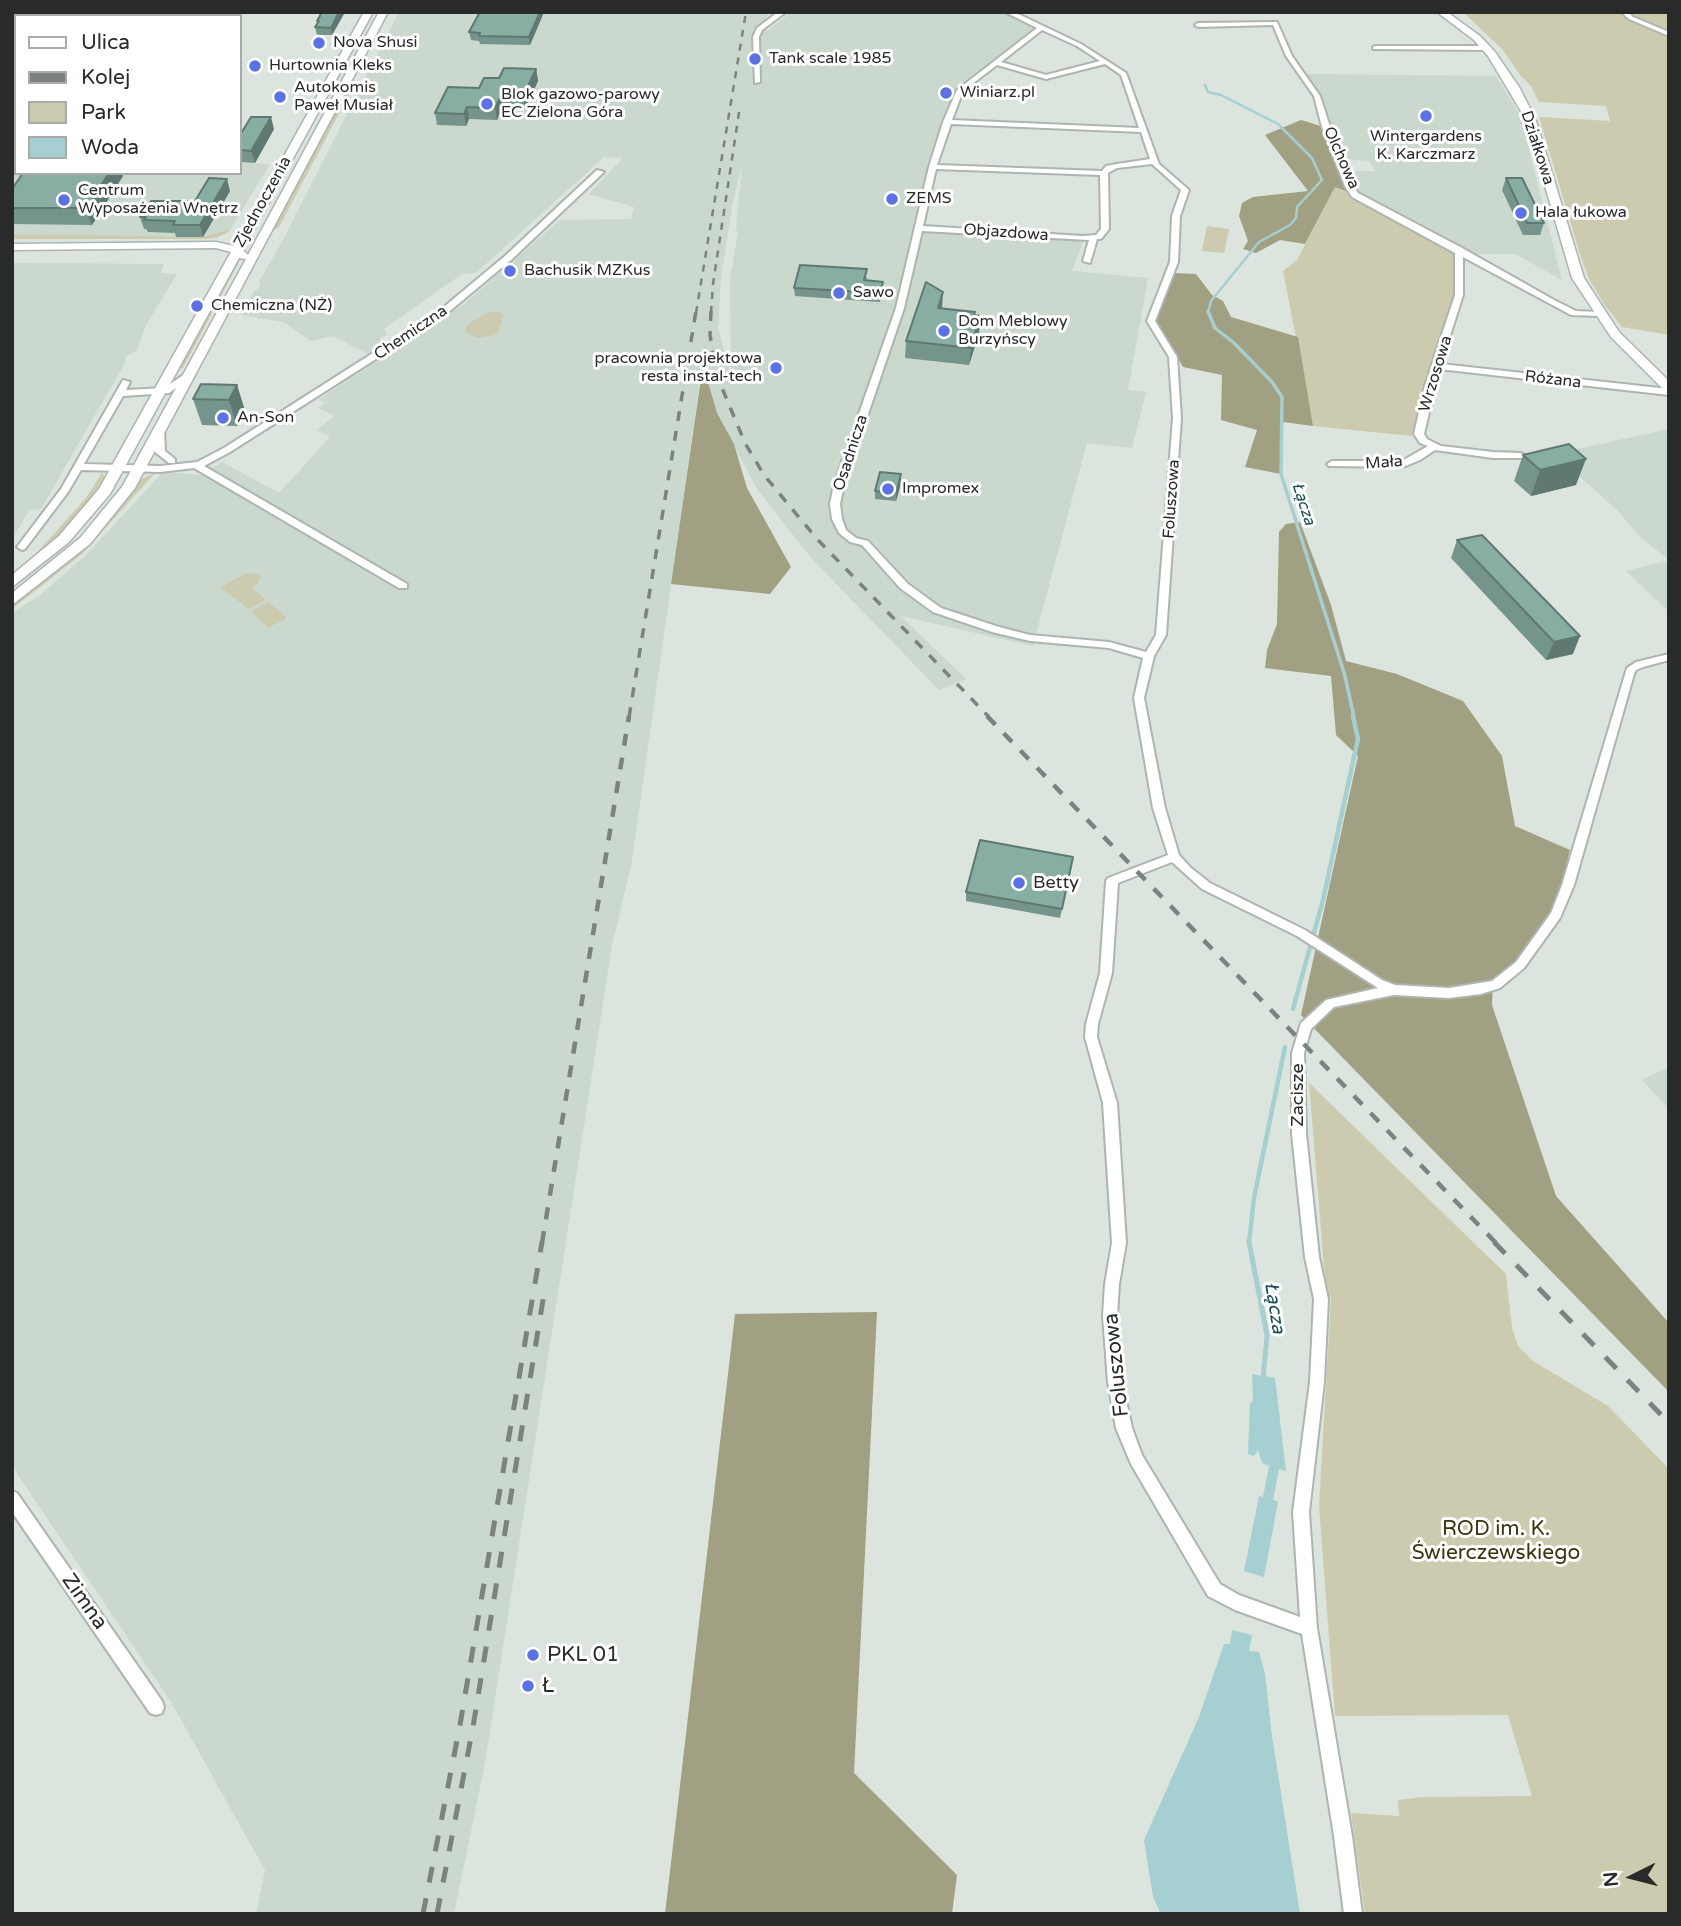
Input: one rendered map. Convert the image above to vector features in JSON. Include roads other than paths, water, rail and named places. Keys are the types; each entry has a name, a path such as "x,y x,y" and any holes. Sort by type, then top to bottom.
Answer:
{"main road":[{"name":"Zjednoczenia","path":"12,583 79,523 105,491 369,12"},
{"name":"Zjednoczenia","path":"12,601 85,541 128,488 384,12"},
{"name":"Działkowa","path":"1441,12 1470,31"},
{"name":"Działkowa","path":"1451,12 1487,48 1511,81 1530,118 1572,264 1600,314 1669,390"},
{"path":"213,250 232,238 265,200"},
{"path":"12,247 237,250 265,235"},
{"path":"213,250 223,276"},
{"path":"237,250 245,260 244,274"}],"street":[{"path":"757,82 756,37 759,29 783,12"},
{"path":"1008,12 1079,45 1125,76 1154,161 1116,166 1104,173 1105,229 1093,238 1087,261"},
{"path":"1624,12 1631,18 1669,34"},
{"name":"Olchowa","path":"1198,25 1271,22 1278,25 1289,56 1317,96 1326,127 1355,195 1574,313 1600,314"},
{"name":"Osadnicza","path":"1042,27 960,90 933,167 901,308 839,485 835,504 842,531 853,540 865,543 904,586 922,600 959,619 1030,638 1110,645 1149,656"},
{"path":"1375,48 1487,48"},
{"path":"995,62 1046,77 1106,62"},
{"path":"947,122 1144,130"},
{"name":"Foluszowa","path":"1154,161 1161,173 1185,190 1176,216 1174,262 1151,321 1173,358 1177,418 1161,635 1149,656 1139,698 1159,808 1174,857 1186,871 1236,903 1316,941 1378,983 1394,990"},
{"path":"933,167 1104,173"},
{"name":"Chemiczna","path":"141,466 160,469 199,466 434,319 508,258 600,172"},
{"name":"Objazdowa","path":"919,228 1093,238"},
{"name":"Wrzosowa","path":"1433,447 1423,441 1419,434 1424,406 1459,295 1459,250"},
{"name":"Różana","path":"1436,366 1660,393 1669,390"},
{"name":"Zjednoczenia","path":"160,392 178,385 190,374"},
{"path":"22,547 65,490 126,382"},
{"path":"121,393 160,392 174,403"},
{"path":"160,431 160,452 172,461"},
{"path":"1433,447 1520,456"},
{"name":"Mała","path":"1332,464 1403,464 1418,458 1433,447"},
{"name":"Chemiczna","path":"118,469 172,461 199,466 403,586"},
{"path":"79,467 118,469"},
{"name":"Zacisze","path":"1309,1628 1301,1512 1317,1382 1321,1299 1312,1257 1298,1134 1298,1053 1305,1027 1330,1003 1394,990 1449,993 1481,989 1496,985 1520,965 1556,915 1568,884 1629,674 1632,668 1640,664 1669,657"},
{"name":"Foluszowa","path":"1174,857 1112,881 1106,974 1091,1034 1110,1103 1119,1232 1110,1316 1115,1382 1124,1428 1136,1459 1214,1590 1235,1602 1309,1628"},
{"name":"Zimna","path":"12,1498 156,1707"},
{"path":"1309,1628 1353,1914"}],"water":[{"path":"1252,1374 1275,1378 1286,1471 1279,1469 1273,1500 1278,1502 1264,1577 1244,1571 1259,1496 1263,1497 1269,1466 1262,1463 1258,1450 1254,1456 1248,1454 1250,1403 1253,1401"},
{"path":"1232,1630 1252,1635 1249,1651 1259,1652 1265,1674 1300,1914 1161,1914 1153,1897 1144,1840 1199,1717 1224,1644 1230,1644"}],"waterway":[{"name":"Łącza","path":"1205,85 1208,92 1221,95 1278,124 1312,158 1322,180 1297,207 1296,218 1290,225 1259,242 1211,301 1208,312"},
{"name":"Łącza","path":"1208,312 1215,328 1234,343 1272,382 1282,397 1281,474 1345,676 1354,717"},
{"name":"Łącza","path":"1293,1009 1323,900 1358,739 1353,716"},
{"name":"Łącza","path":"1249,1242 1254,1198 1285,1047"},
{"name":"Łącza","path":"1249,1242 1267,1335 1263,1379"}],"railway":[{"path":"696,313 746,12"},
{"path":"711,313 740,106"},
{"path":"629,717 696,311"},
{"path":"711,311 710,335 717,376 745,443 764,475 817,539 989,717"},
{"path":"542,1243 629,716"},
{"path":"987,716 1496,1243"},
{"path":"423,1914 460,1725 542,1242"},
{"path":"1494,1242 1669,1423"},
{"path":"437,1914 473,1727 544,1294"}],"place":[{"name":"Nova Shusi","path":"319,43"},
{"name":"Tank scale 1985","path":"755,59"},
{"name":"Hurtownia Kleks","path":"255,66"},
{"name":"Winiarz.pl","path":"946,93"},
{"name":"Autokomis Paweł Musiał","path":"280,97"},
{"name":"Blok gazowo-parowy EC Zielona Góra","path":"487,104"},
{"name":"Wintergardens K. Karczmarz","path":"1426,116"},
{"name":"ZEMS","path":"892,199"},
{"name":"Centrum Wyposażenia Wnętrz","path":"64,200"},
{"name":"Hala łukowa","path":"1521,213"},
{"name":"Bachusik MZKus","path":"510,271"},
{"name":"Sawo","path":"839,293"},
{"name":"Chemiczna (NŻ)","path":"197,306"},
{"name":"Dom Meblowy Burzyńscy","path":"944,331"},
{"name":"pracownia projektowa resta instal-tech","path":"776,368"},
{"name":"An-Son","path":"223,418"},
{"name":"Impromex","path":"888,489"},
{"name":"Betty","path":"1019,883"},
{"name":"PKL 01","path":"533,1655"},
{"name":"Ł","path":"528,1686"}],"park label":[{"name":"ROD im. K. Świerczewskiego","path":"1496,1541"}]}
